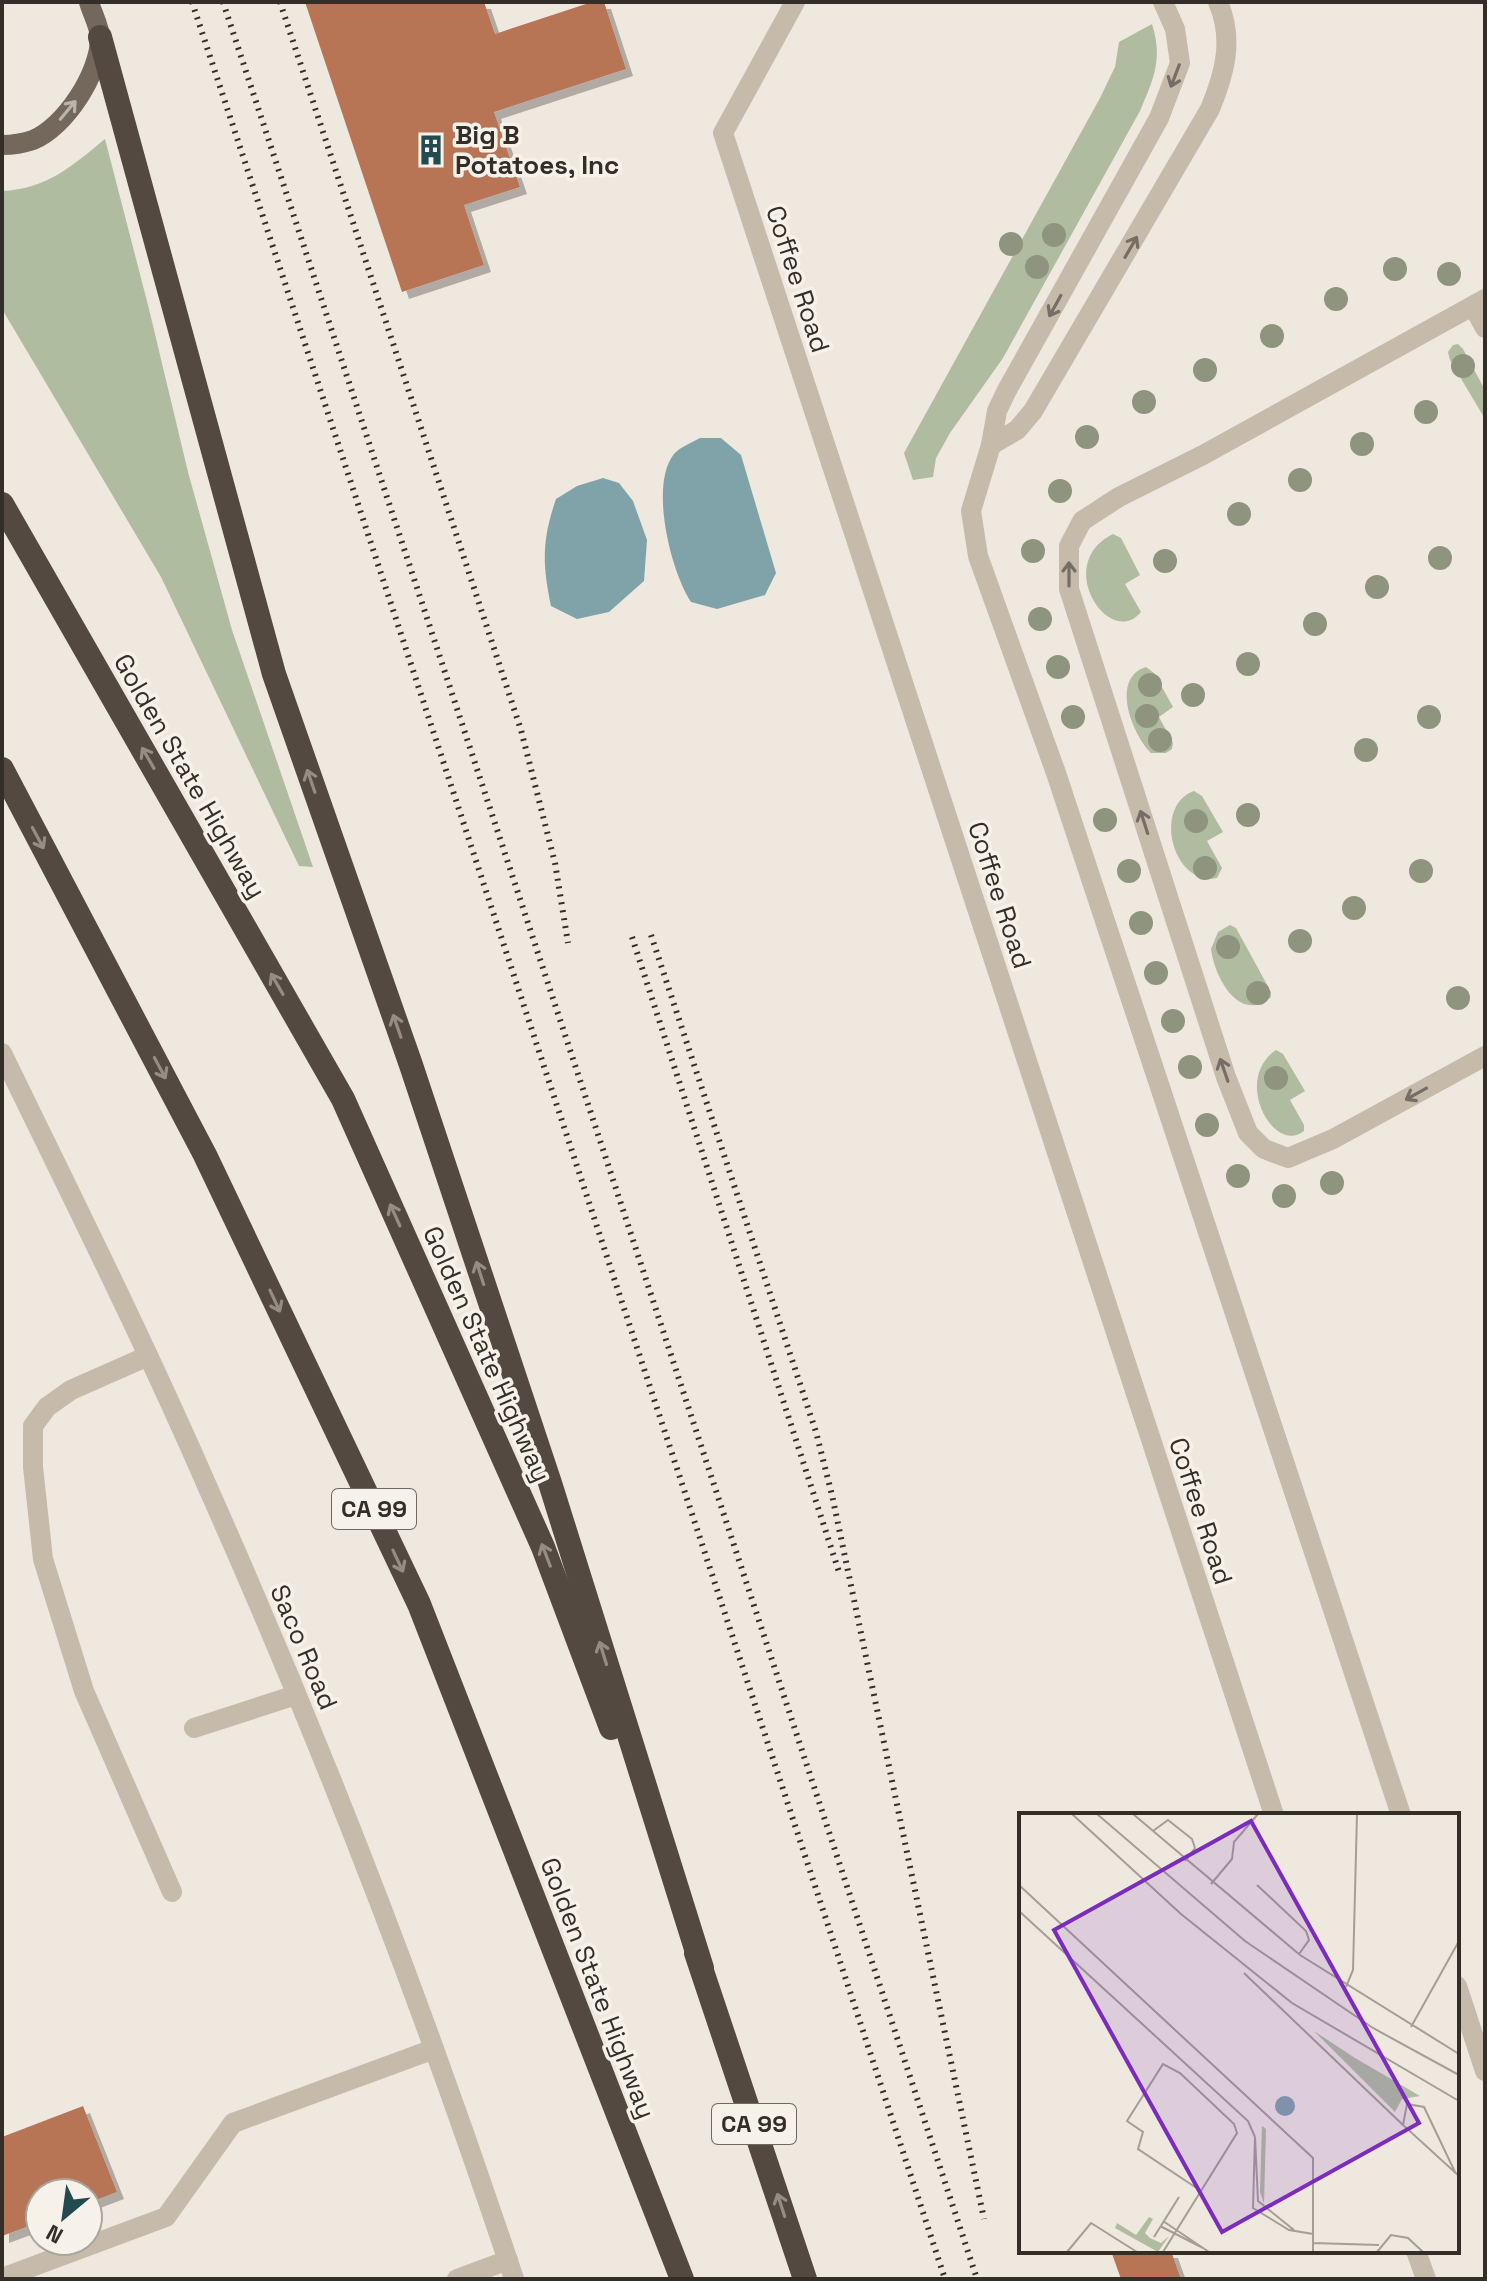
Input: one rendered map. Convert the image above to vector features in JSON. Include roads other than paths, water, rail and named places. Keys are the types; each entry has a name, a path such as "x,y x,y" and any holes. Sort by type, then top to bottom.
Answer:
{"highway":[{"path":"100,37 274,674 411,1065 550,1483 702,1968"},
{"name":"Golden State Highway","path":"2,504 343,1099 543,1547 702,1968 805,2279"},
{"name":"Golden State Highway","path":"2,769 205,1155 419,1604 682,2279"}],"main road":[{"path":"2,145 34,140 55,126 73,106 90,74 100,37 89,2"}],"street":[{"name":"Coffee Road","path":"795,2 723,133 1273,1813"},
{"path":"1163,2 1175,29 1180,63 1159,118 997,411 991,445 971,511 978,556 1056,773 1400,1813"},
{"path":"991,445 1017,430 1033,411 1210,109 1225,66 1228,37 1218,2"},
{"path":"1485,328 1479,302 1203,455 1119,497 1082,521 1069,546 1069,589 1219,1056 1248,1133 1264,1149 1288,1158 1333,1139 1485,1056"},
{"name":"Saco Road","path":"2,1053 209,1488 327,1767 434,2049 511,2270"},
{"path":"148,1356 71,1390 47,1407 33,1426 33,1467 43,1559 84,1691 172,1892"},
{"path":"194,1728 296,1695"},
{"path":"1459,1992 1485,2071"},
{"path":"2,2278 166,2217 233,2123 434,2049"},
{"path":"1417,2253 1426,2279"},
{"path":"457,2279 511,2270"}],"water":[{"path":"700,438 721,438 741,455 776,573 765,595 717,609 691,602 676,571 663,507 663,486 674,454"},
{"path":"603,478 619,483 633,501 647,540 644,581 609,612 577,619 551,606 545,564 548,527 556,499 577,486"}],"railway":[{"path":"192,2 945,2279"},
{"path":"223,2 977,2279"},
{"path":"280,2 521,730 555,863 568,943"},
{"path":"651,935 816,1432 832,1495 984,2219"},
{"path":"632,937 840,1575"}],"place":[{"name":"Big B Potatoes, Inc","path":"431,150"}]}
